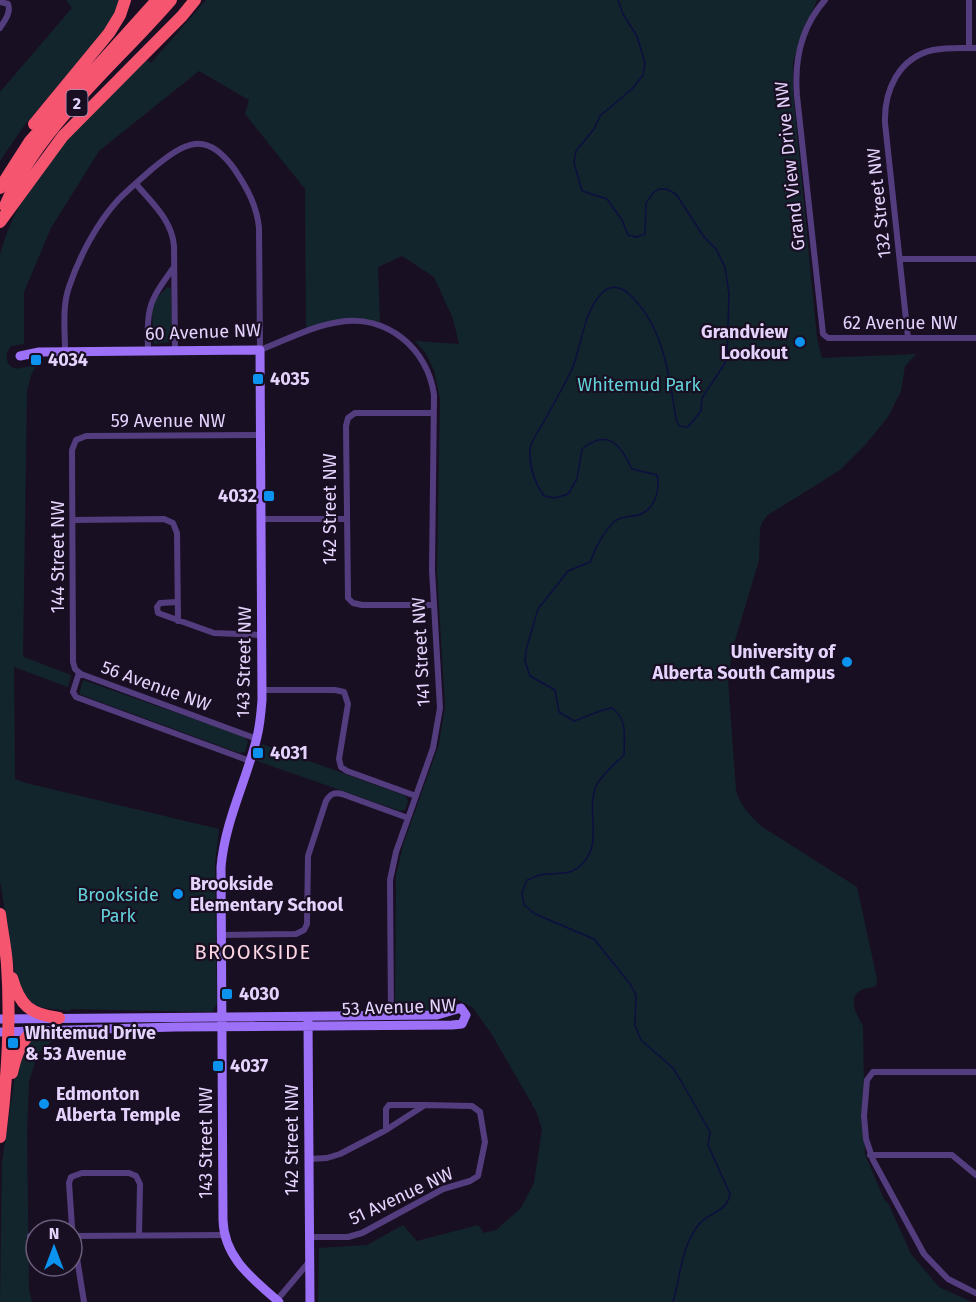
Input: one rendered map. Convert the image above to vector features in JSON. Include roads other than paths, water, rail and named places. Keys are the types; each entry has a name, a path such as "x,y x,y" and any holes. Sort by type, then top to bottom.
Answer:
{"highway":[{"path":"0,185 13,151 113,27 125,0"},
{"name":"2","path":"0,185 36,133 157,0"},
{"name":"2","path":"0,220 19,179 46,137 171,0"},
{"path":"0,220 63,136 182,16 195,0"},
{"path":"0,914 7,963 15,991 23,1003 41,1015 59,1018"},
{"path":"5,1101 4,1019 7,963"},
{"path":"0,1137 5,1101 15,1060 24,1039 32,1032"}],"street":[{"name":"Grand View Drive NW","path":"824,337 796,82 796,61 801,41 812,18 825,0"},
{"path":"969,0 972,48"},
{"path":"0,2 8,4 9,9 0,28"},
{"name":"132 Street NW","path":"908,338 885,109 890,87 901,69 915,57 932,50 972,48"},
{"name":"143 Street NW","path":"136,184 173,152 189,145 210,146 220,152 230,164 249,193 259,223 263,690 257,738 225,837 221,867 223,1220 225,1235"},
{"path":"65,351 65,302 71,280 92,238 109,211 136,184 170,227 174,241 175,351"},
{"path":"900,259 976,259"},
{"path":"148,351 149,307 155,294 174,267"},
{"name":"60 Avenue NW","path":"20,356 39,351 260,350 320,327 346,321 361,321 383,327 413,347"},
{"name":"62 Avenue NW","path":"824,337 976,338"},
{"name":"141 Street NW","path":"391,1021 390,880 396,852 433,748 440,708 432,570 434,395 432,381 424,362 413,347"},
{"name":"142 Street NW","path":"434,413 358,413 350,416 346,426 347,592 351,602 362,606 434,605"},
{"name":"59 Avenue NW","path":"76,440 86,436 261,435"},
{"name":"144 Street NW","path":"76,440 72,450 73,666 79,673"},
{"path":"73,520 164,519 173,523 177,533 178,621"},
{"path":"262,519 347,519"},
{"path":"177,602 162,602 156,609 160,615 214,633 262,635"},
{"path":"79,673 73,693 76,697 250,761"},
{"name":"56 Avenue NW","path":"79,673 257,738"},
{"path":"263,690 344,692 348,704 339,759 341,767 416,796"},
{"path":"222,935 296,934 304,930 307,924 307,869 310,849 326,801 332,794 339,794 408,818"},
{"name":"53 Avenue NW","path":"4,1019 222,1022 391,1021 459,1025 464,1022 466,1015 464,1009 461,1008 437,1016 391,1021"},
{"name":"142 Street NW","path":"308,1021 310,1302"},
{"name":"53 Avenue NW","path":"4,1032 222,1022"},
{"path":"976,1072 877,1071 869,1075 864,1116 870,1155 924,1254 948,1279 976,1293"},
{"path":"386,1130 386,1109 389,1105 425,1105"},
{"path":"309,1159 336,1156 386,1130 425,1105"},
{"name":"51 Avenue NW","path":"309,1237 348,1237 362,1233 443,1189 470,1181 478,1176 486,1142 480,1112 472,1106 425,1105"},
{"path":"870,1155 952,1155 976,1175"},
{"path":"72,1218 69,1184 71,1178 79,1173 132,1173 138,1177 140,1184 140,1235"},
{"path":"84,1236 225,1235 242,1268 278,1301 309,1262"},
{"path":"80,1278 84,1302"}],"waterway":[{"path":"618,0 623,14 637,36 645,63 643,75 633,88 600,116 594,129 576,151 574,163 582,191 607,199 622,220 628,235 637,237 645,234 646,203 653,193 659,189 666,189 676,194 704,237 716,249 725,267 729,294 727,360 702,398 701,411 688,427 679,426 663,352 650,321 629,294 619,288 608,288 591,310 572,369 532,443 531,468 544,496 555,498 568,494 577,479 582,449 599,440 613,442 623,453 632,469 657,475 658,485 651,506 640,515 615,521 603,535 590,562 568,571 538,609 526,650 525,661 530,676 555,690 559,712 574,721 602,710 612,708 617,712 623,723 624,755 596,786 592,807 592,848 587,857 580,866 570,872 540,875 527,880 522,893 524,905 535,914 594,939 630,984 636,995 635,1025 641,1040 673,1068 710,1132 708,1145 730,1194 726,1204 701,1222 689,1240 673,1302"}],"place":[{"name":"Grandview Lookout","path":"800,342"},
{"name":"4034","path":"36,360"},
{"name":"4035","path":"258,379"},
{"name":"4032","path":"269,496"},
{"name":"University of Alberta South Campus","path":"847,662"},
{"name":"4031","path":"258,753"},
{"name":"Brookside Elementary School","path":"178,894"},
{"name":"4030","path":"227,994"},
{"name":"Whitemud Drive & 53 Avenue","path":"13,1043"},
{"name":"4037","path":"218,1066"},
{"name":"Edmonton Alberta Temple","path":"44,1104"}],"district":[{"name":"BROOKSIDE","path":"253,952"}],"park label":[{"name":"Whitemud Park","path":"639,385"},
{"name":"Brookside Park","path":"118,905"}]}
